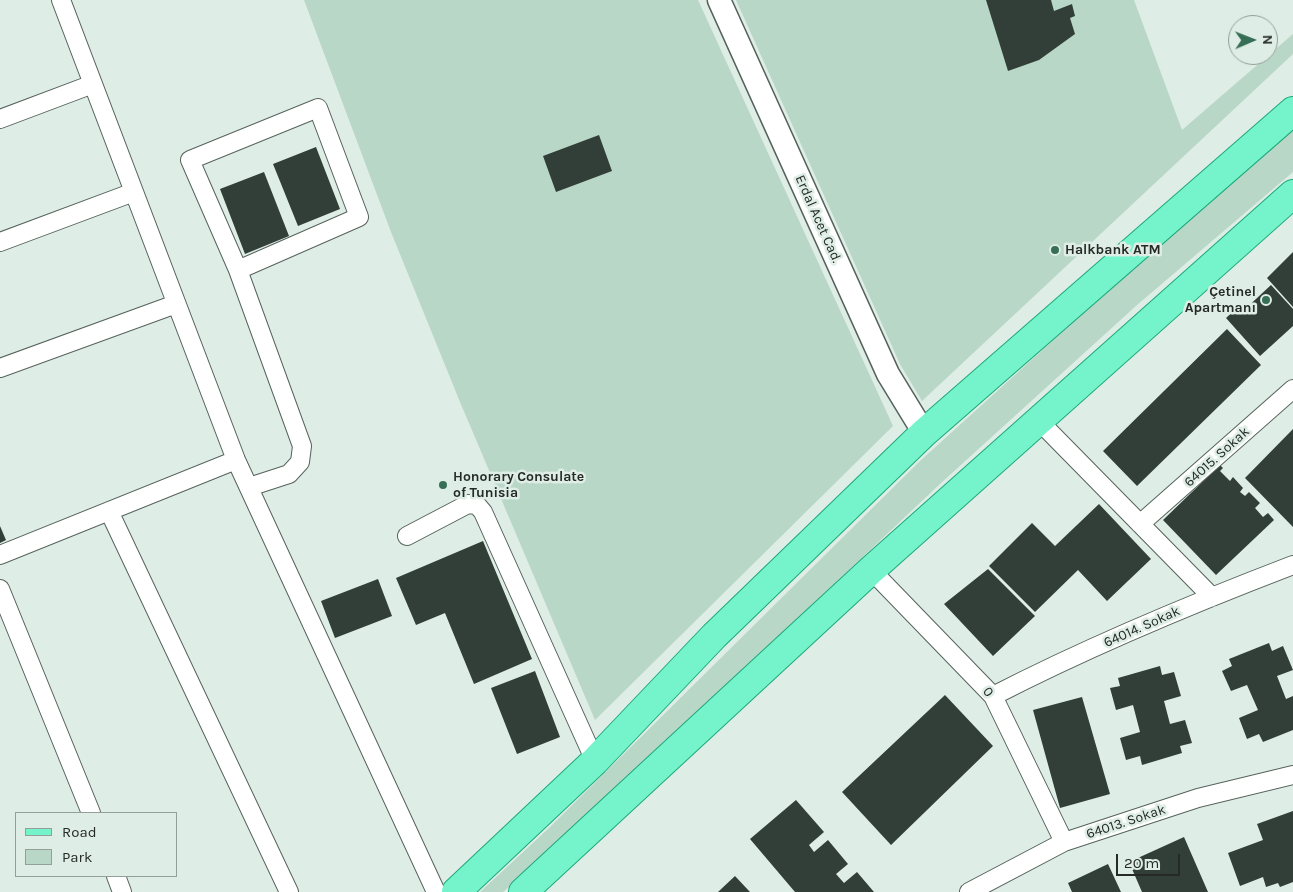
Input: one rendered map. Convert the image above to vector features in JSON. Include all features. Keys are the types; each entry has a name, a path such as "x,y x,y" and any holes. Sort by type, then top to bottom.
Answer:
{"main road":[{"path":"456,892 595,761 714,636 924,433 1293,111"},
{"path":"523,892 871,570 1293,194"}],"street":[{"path":"61,0 236,460 436,892"},
{"name":"Erdal Acet Cad.","path":"719,0 888,374 924,433"},
{"path":"0,119 93,84"},
{"path":"238,270 359,217 318,108 190,160 238,270 302,446 300,462 289,474 248,488"},
{"path":"0,242 134,192"},
{"path":"0,368 176,304"},
{"name":"64015. Sokak","path":"1140,524 1293,389"},
{"path":"1038,420 1212,596"},
{"path":"0,555 236,460"},
{"path":"407,536 468,504 477,505 483,512 595,761"},
{"path":"110,511 289,892"},
{"name":"64014. Sokak","path":"993,696 1064,661 1212,596 1293,565"},
{"name":"0","path":"871,570 993,696 1064,842"},
{"path":"0,589 90,812"},
{"name":"64013. Sokak","path":"969,892 1064,842 1198,798 1293,775"},
{"path":"116,877 122,892"}],"green space":[{"path":"304,0 698,0 893,426 595,720 460,402 391,232"},
{"path":"736,0 1134,0 1182,130 1257,65 1278,65 1278,47 1293,34 1293,54 922,401 900,364"},
{"path":"1293,123 1293,172 1137,305 941,483 562,841 503,892 480,892 549,828 920,461"}],"building":[{"path":"986,0 1051,0 1054,11 1072,4 1075,16 1070,18 1075,34 1039,60 1008,71"},
{"path":"599,135 612,171 556,192 543,156"},
{"path":"316,147 340,209 298,226 273,164"},
{"path":"264,172 289,236 245,254 220,189"},
{"path":"1293,252 1293,307 1267,278"},
{"path":"1271,285 1293,309 1293,326 1260,356 1226,318 1239,306 1243,311"},
{"path":"1227,329 1261,365 1137,486 1103,451"},
{"path":"1293,429 1293,527 1245,478"},
{"path":"1220,465 1223,468 1220,471 1230,481 1233,477 1243,488 1240,492 1245,496 1249,492 1260,503 1255,508 1263,517 1268,513 1274,520 1216,575 1163,520"},
{"path":"1099,504 1151,559 1107,601 1078,570 1035,612 989,566 1032,523 1055,546"},
{"path":"0,526 6,540 0,543"},
{"path":"483,541 532,659 474,684 445,613 416,625 396,578"},
{"path":"988,569 1035,616 993,656 944,604"},
{"path":"378,579 392,616 335,638 321,601"},
{"path":"1269,643 1272,651 1283,646 1293,670 1277,676 1286,699 1293,696 1293,730 1263,742 1259,734 1247,739 1239,718 1258,710 1247,685 1231,691 1222,671 1232,666 1229,659"},
{"path":"1160,666 1162,675 1174,672 1181,696 1164,701 1170,724 1185,720 1192,743 1180,746 1182,753 1142,765 1140,756 1126,760 1120,738 1140,732 1133,705 1116,710 1110,688 1120,686 1118,678"},
{"path":"535,671 560,737 517,754 491,688"},
{"path":"945,695 993,746 891,845 842,792"},
{"path":"1082,697 1110,794 1060,808 1033,710"},
{"path":"796,800 824,832 809,845 814,852 828,840 848,864 836,874 844,883 857,872 874,892 795,892 750,839"},
{"path":"1293,811 1293,882 1280,887 1278,883 1266,887 1263,877 1240,886 1228,853 1263,840 1257,824"},
{"path":"1184,837 1208,892 1142,892 1129,862"},
{"path":"1108,864 1121,892 1072,892 1068,883"},
{"path":"735,876 750,892 718,892"}],"place":[{"name":"Halkbank ATM","path":"1055,250"},
{"name":"Çetinel Apartmanı","path":"1266,300"},
{"name":"Honorary Consulate of Tunisia","path":"443,485"}]}
